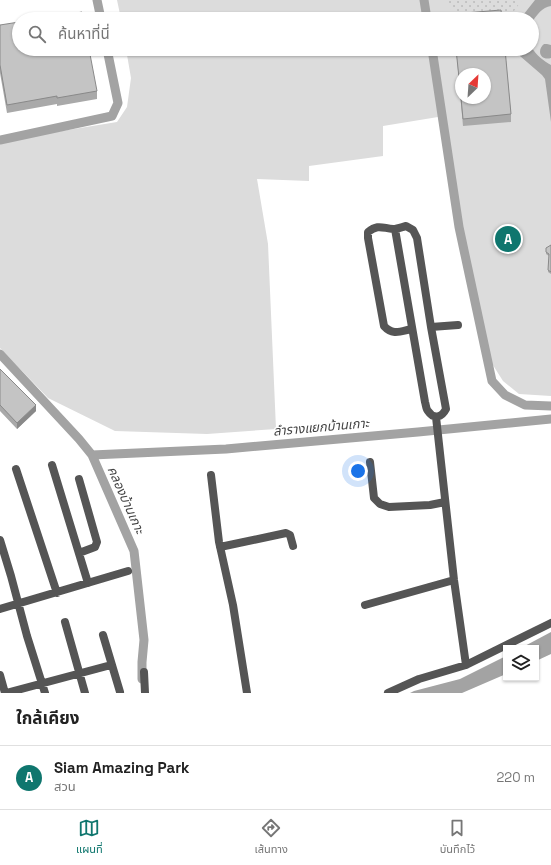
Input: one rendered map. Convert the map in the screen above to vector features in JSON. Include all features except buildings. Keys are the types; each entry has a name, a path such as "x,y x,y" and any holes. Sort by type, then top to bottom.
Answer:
{"street":[{"path":"412,328 400,332 393,332 388,331 384,326 368,238 368,232 373,228 384,227 395,229 406,226 413,230 417,238 446,409 436,421"},
{"path":"395,229 425,402 427,410 436,421 454,580 466,665"},
{"path":"431,327 458,324"},
{"path":"370,462 374,498 380,504 389,507 430,505 445,502"},
{"path":"52,465 88,583"},
{"path":"16,469 57,593"},
{"path":"211,475 220,547 233,605 247,693"},
{"path":"79,479 97,542 95,547 79,553"},
{"path":"220,547 286,533 290,535 293,546"},
{"path":"0,540 45,693"},
{"path":"0,609 128,571"},
{"path":"365,605 454,580"},
{"path":"65,622 86,693"},
{"path":"388,693 419,678 466,665 551,622"},
{"path":"103,636 120,692"},
{"path":"0,675 6,693 111,664"},
{"path":"144,672 145,693"}],"shaded area":[{"path":"117,0 551,0 551,396 519,394 503,381 491,362 438,117 383,126 383,156 309,166 309,181 257,179 268,244 276,429 207,434 115,431 48,398 0,348 0,141 117,122 127,107 131,78 127,56 539,56 539,12 120,12"},
{"path":"448,0 522,0 514,12 452,12"},
{"path":"535,0 551,0 551,6 539,13 526,12"},
{"path":"544,44 551,45 551,58 548,59 542,57 541,55 540,50"},
{"path":"520,56 538,56 551,65 551,122 545,79"},
{"path":"551,632 551,654 539,660 539,645 527,645"},
{"path":"503,658 503,675 462,693 410,693 414,691 460,679"}],"waterway":[{"path":"97,0 100,12"},
{"path":"424,0 426,12"},
{"path":"0,140 112,116 118,103 108,56"},
{"path":"433,56 459,227 492,381 505,395 525,405 551,406"},
{"name":"คลองบ้านเกาะ","path":"0,354 92,455 134,551 144,640 142,679"},
{"name":"ลำรางแยกบ้านเกาะ","path":"92,455 226,449 551,419"}],"place":[{"name":"Siam Amazing Park","path":"508,239"}]}
